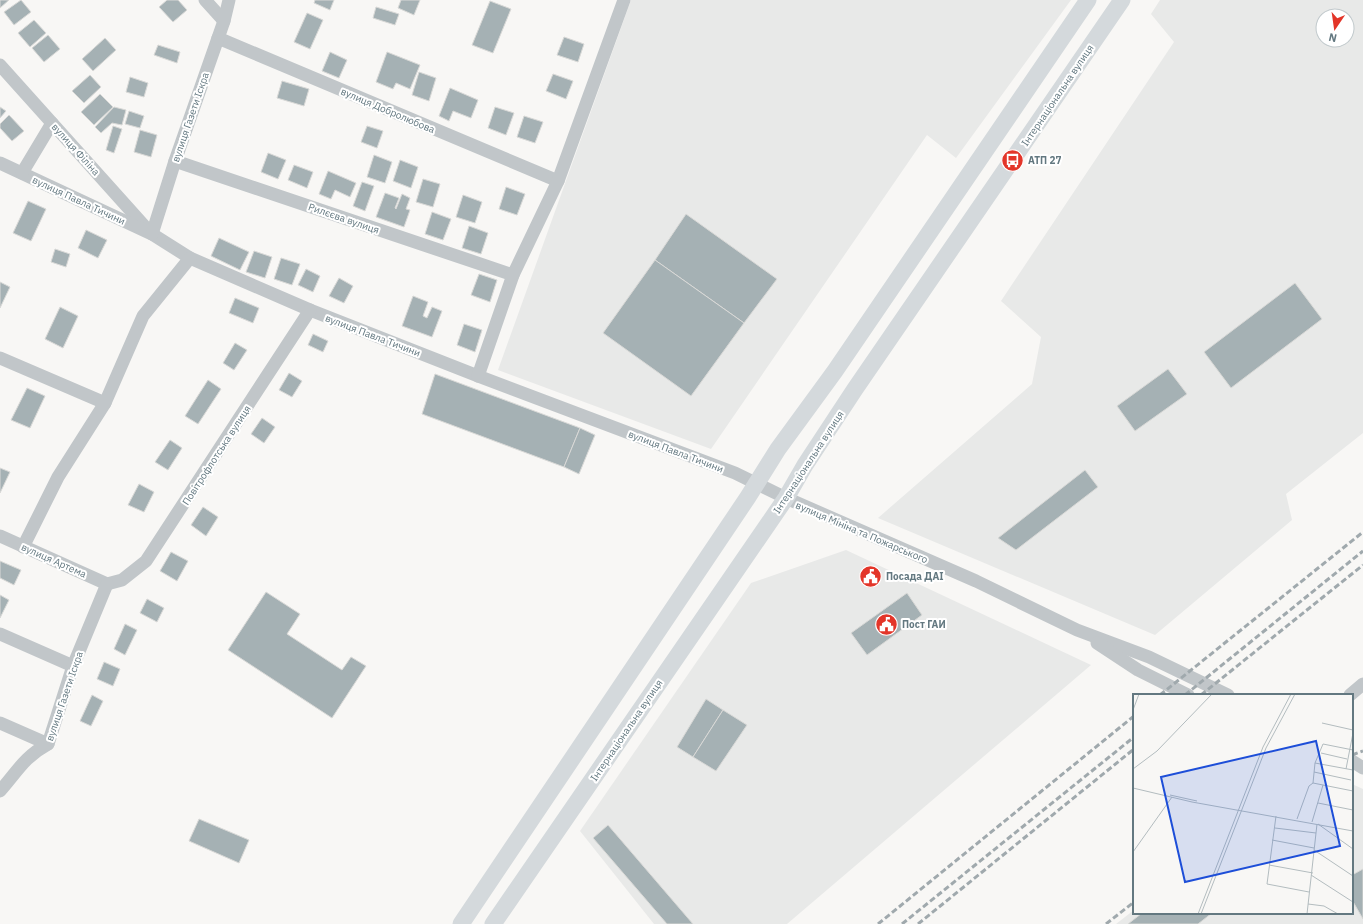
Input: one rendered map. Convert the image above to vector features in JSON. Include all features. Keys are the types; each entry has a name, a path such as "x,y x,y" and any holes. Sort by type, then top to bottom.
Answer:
{"main road":[{"path":"461,924 757,484 778,450 840,365 1088,0"},
{"name":"Інтернаціональна вулиця","path":"493,924 786,498 805,464 1122,0"}],"street":[{"path":"205,0 224,21"},
{"name":"вулиця Газети Іскра","path":"152,234 175,160 224,21 229,0"},
{"path":"478,376 513,275 558,181 624,0"},
{"name":"вулиця Добролюбова","path":"218,38 558,181"},
{"name":"вулиця Філіна","path":"0,65 152,234"},
{"path":"22,173 52,123"},
{"name":"Рилєєва вулиця","path":"175,160 513,275"},
{"name":"вулиця Павла Тичини","path":"0,163 152,234 190,258 310,310 478,376 735,473 757,484"},
{"path":"23,547 58,477 105,403 144,316 190,258"},
{"name":"Повітрофлотська вулиця","path":"107,584 122,580 146,562 310,310"},
{"path":"0,358 105,403"},
{"name":"вулиця Мініна та Пожарського","path":"757,484 976,582 1077,630 1150,657 1226,694"},
{"name":"вулиця Артема","path":"0,536 107,584"},
{"name":"вулиця Газети Іскра","path":"0,791 24,761 36,751 48,744 73,666 107,584"},
{"name":"вулиця Мініна та Пожарського","path":"1077,630 1138,670 1186,694"},
{"path":"0,634 73,666"},
{"path":"1351,694 1363,684"},
{"path":"0,723 48,744"},
{"path":"1353,762 1363,768"},
{"path":"1353,766 1363,768"}],"shaded area":[{"path":"631,0 1071,0 956,158 927,135 711,449 498,370"},
{"path":"1160,0 1363,0 1363,433 1286,494 1292,520 1155,635 878,518 1032,384 1041,337 1001,301 1174,42 1151,14"},
{"path":"846,550 1091,665 787,924 654,924 580,831 751,583"},
{"path":"1353,784 1363,789 1363,924 1116,924 1133,911 1133,914 1353,914"}],"building":[{"path":"0,0 9,0 0,8"},
{"path":"21,0 31,12 14,25 4,12"},
{"path":"167,0 178,0 187,10 173,22 159,7"},
{"path":"315,0 334,0 330,10 314,3"},
{"path":"401,0 420,0 414,15 398,8"},
{"path":"490,1 511,9 493,53 472,45"},
{"path":"376,7 399,14 395,25 373,18"},
{"path":"307,13 323,20 310,49 294,42"},
{"path":"34,20 46,33 30,47 18,33"},
{"path":"48,35 60,49 44,62 32,48"},
{"path":"564,37 584,44 578,62 557,55"},
{"path":"105,38 116,50 93,71 82,59"},
{"path":"158,45 180,52 177,63 154,55"},
{"path":"330,52 347,60 339,78 322,71"},
{"path":"387,52 420,65 410,89 396,83 393,89 376,82"},
{"path":"419,72 436,78 429,101 412,95"},
{"path":"553,74 573,81 566,99 546,91"},
{"path":"90,75 101,87 84,103 72,91"},
{"path":"130,77 148,83 144,97 126,92"},
{"path":"282,81 309,89 304,106 277,98"},
{"path":"450,88 478,100 471,118 453,111 449,121 439,116"},
{"path":"100,94 113,107 94,125 81,112"},
{"path":"0,107 6,111 0,118"},
{"path":"114,107 126,110 122,125 112,123 101,133 95,127"},
{"path":"495,107 514,113 506,135 488,128"},
{"path":"129,111 144,116 140,128 125,124"},
{"path":"9,115 24,131 12,141 0,128 0,124"},
{"path":"524,116 543,122 535,143 517,137"},
{"path":"113,126 122,129 114,153 106,150"},
{"path":"367,126 383,131 377,148 361,142"},
{"path":"140,130 157,135 151,157 134,152"},
{"path":"268,153 286,160 278,179 261,172"},
{"path":"374,155 392,162 385,183 367,177"},
{"path":"400,160 418,167 411,188 393,181"},
{"path":"294,165 313,172 307,188 288,180"},
{"path":"328,171 356,183 350,197 335,190 331,199 319,194"},
{"path":"423,179 440,184 433,207 416,202"},
{"path":"362,182 374,186 365,211 353,206"},
{"path":"506,187 525,194 517,215 499,209"},
{"path":"385,193 399,198 395,208 396,209 402,194 410,198 406,209 410,210 404,227 376,217"},
{"path":"463,195 482,202 475,223 456,217"},
{"path":"28,201 46,209 31,241 13,233"},
{"path":"432,212 451,219 443,240 425,234"},
{"path":"686,214 777,279 744,323 655,260"},
{"path":"469,226 488,233 481,254 462,248"},
{"path":"86,230 107,240 98,258 78,248"},
{"path":"219,238 249,252 240,270 211,256"},
{"path":"55,249 70,254 66,267 51,262"},
{"path":"254,251 272,257 265,278 246,272"},
{"path":"281,258 300,264 292,285 274,279"},
{"path":"655,260 744,323 691,396 603,333"},
{"path":"306,269 320,276 313,292 298,285"},
{"path":"479,274 497,280 490,302 471,295"},
{"path":"339,278 353,286 344,303 329,296"},
{"path":"0,282 10,287 0,308"},
{"path":"1295,283 1322,319 1231,388 1204,352"},
{"path":"413,296 428,302 423,316 427,318 432,307 442,311 432,337 402,326"},
{"path":"235,298 259,308 253,323 229,313"},
{"path":"60,307 78,316 63,348 45,339"},
{"path":"464,324 482,330 475,352 457,345"},
{"path":"313,334 328,341 323,352 308,345"},
{"path":"235,343 247,350 234,370 223,363"},
{"path":"1168,369 1187,394 1135,431 1117,406"},
{"path":"289,373 302,381 292,397 279,390"},
{"path":"435,374 580,428 564,467 422,414"},
{"path":"208,380 221,389 198,424 185,416"},
{"path":"27,388 45,396 30,428 11,420"},
{"path":"262,418 275,427 264,443 251,434"},
{"path":"580,428 595,435 579,474 564,467"},
{"path":"170,440 182,448 168,470 155,462"},
{"path":"0,468 10,472 0,493"},
{"path":"1085,470 1098,487 1016,550 998,538"},
{"path":"139,484 154,492 144,512 128,505"},
{"path":"203,507 218,517 206,536 191,525"},
{"path":"171,552 188,561 177,581 160,571"},
{"path":"0,561 21,570 14,585 0,578"},
{"path":"266,592 300,614 287,634 342,670 351,657 366,666 332,718 228,650"},
{"name":"Пост ГАИ","path":"907,593 922,615 867,655 851,633"},
{"path":"0,595 9,600 0,618"},
{"path":"147,599 164,608 157,622 140,613"},
{"path":"125,624 137,630 125,655 114,649"},
{"path":"104,662 120,669 113,686 97,679"},
{"path":"92,695 103,701 91,726 80,721"},
{"path":"706,699 723,710 693,757 677,747"},
{"path":"723,710 747,725 716,771 693,757"},
{"path":"199,819 249,840 239,863 189,841"},
{"path":"608,825 693,924 667,924 593,838"},
{"path":"1363,869 1363,919 1353,902 1353,874"},
{"path":"1141,914 1211,914 1198,924 1128,924"}],"railway":[{"path":"1161,694 1363,532"},
{"path":"1186,694 1363,551"},
{"path":"1202,694 1363,565"},
{"path":"878,924 1133,717"},
{"path":"902,924 1133,738"},
{"path":"918,924 1133,750"},
{"path":"1353,755 1363,751"},
{"path":"1106,924 1133,903"}],"place":[{"name":"АТП 27","path":"1013,160"},
{"name":"Посада ДАІ","path":"871,576"},
{"name":"Пост ГАИ","path":"887,624"}]}
